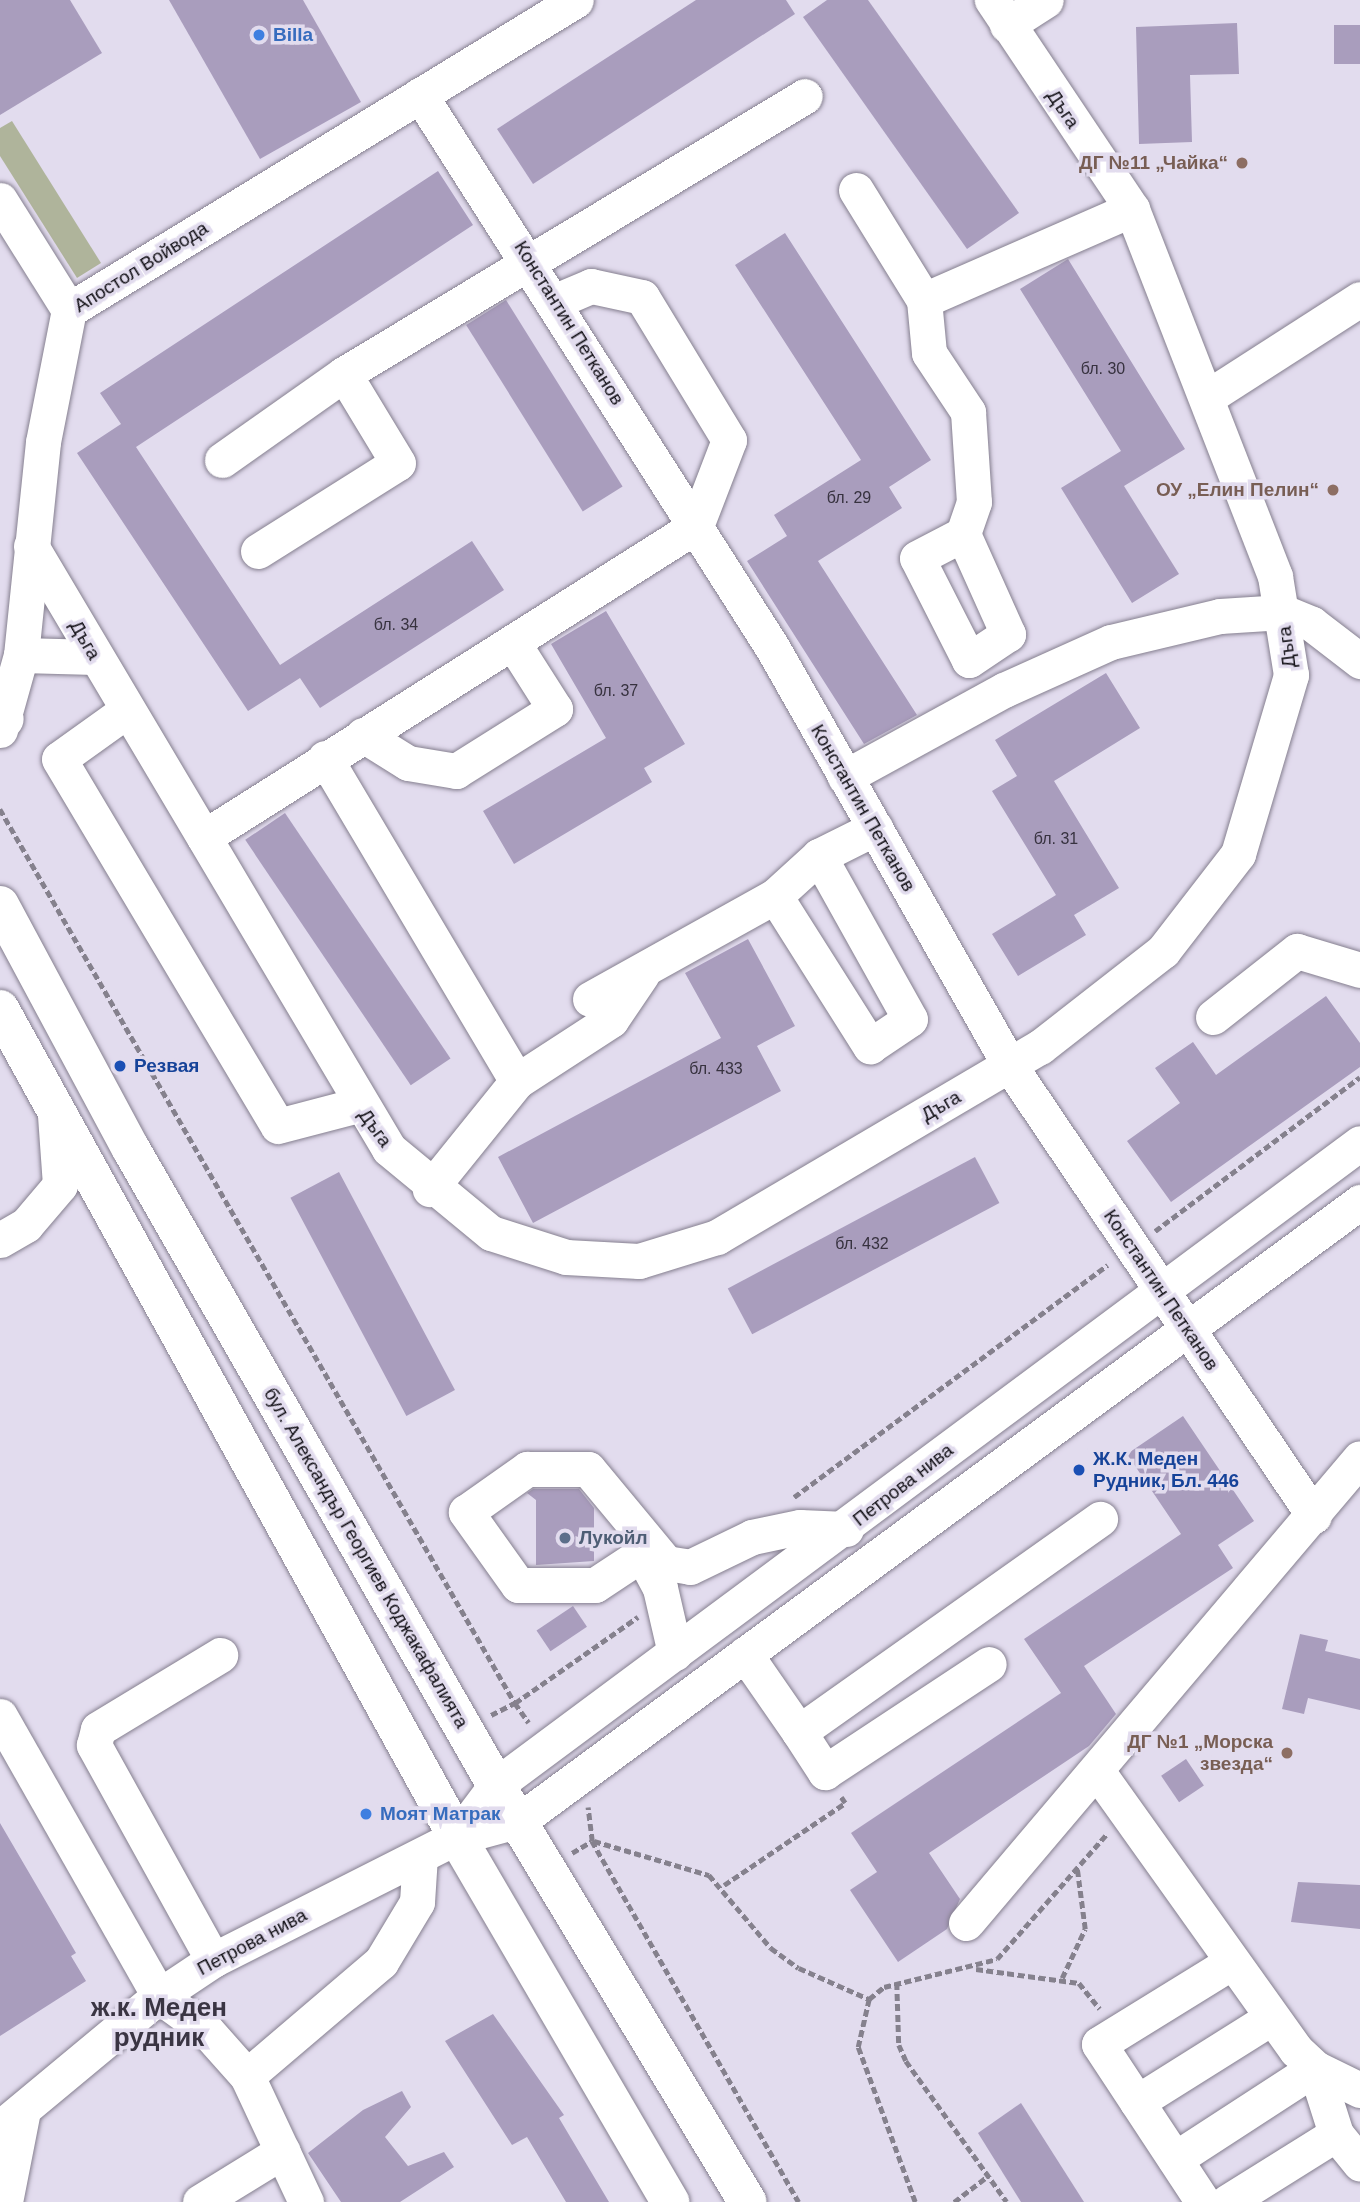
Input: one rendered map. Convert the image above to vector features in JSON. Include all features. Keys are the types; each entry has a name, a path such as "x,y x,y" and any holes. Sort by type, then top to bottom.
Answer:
{"main road":[{"name":"бул. Александър Георгиев Коджакафалията","path":"0,905 131,1149 496,1785 520,1820 748,2202"},
{"path":"0,1009 55,1115 457,1837 670,2202"}],"street":[{"name":"Апостол Войвода","path":"2,724 21,655 31,546 69,310 576,0"},
{"path":"1000,13 1046,0"},
{"name":"Дъга","path":"31,546 126,711 204,837 358,1105 389,1149 430,1189 491,1234 566,1256 639,1261 717,1237 1010,1066 1163,951 1238,854 1291,675 1283,612 1209,396 1132,209 1000,13"},
{"name":"Константин Петканов","path":"420,95 530,260 696,526 875,828 1010,1066 1314,1516"},
{"path":"222,460 344,374 805,96"},
{"path":"856,190 923,300 929,353 968,412 974,502 963,534"},
{"path":"0,200 69,310"},
{"path":"923,300 1132,209"},
{"path":"204,837 325,758 513,643 696,526 729,440 642,297 592,286 556,301"},
{"path":"1209,396 1360,299"},
{"path":"258,551 398,463 344,374"},
{"path":"845,777 1004,690 1111,642 1220,616 1283,612 1312,624 1360,661"},
{"path":"25,616 75,623"},
{"path":"363,735 408,763 456,771 555,709 513,643"},
{"path":"21,655 95,657"},
{"path":"126,711 59,759 278,1126 358,1105"},
{"path":"325,758 517,1081"},
{"path":"590,999 775,896 819,856 875,828"},
{"path":"775,896 870,1046 910,1019 819,856"},
{"path":"1213,1017 1297,951 1360,970"},
{"path":"430,1189 517,1081 611,1020 648,966"},
{"path":"0,1240 26,1225 60,1185 55,1115"},
{"name":"Петрова нива","path":"457,1837 496,1785 846,1529 1159,1289 1360,1143"},
{"name":"Петрова нива","path":"11,2122 159,1996 213,1960 457,1837 520,1820 1184,1326 1360,1202"},
{"path":"966,1923 1314,1516 1360,1458"},
{"path":"648,1550 595,1585 518,1586 466,1511 527,1469 589,1469 648,1550 666,1563 690,1567 752,1537 800,1527 846,1529"},
{"path":"799,1732 1100,1519"},
{"path":"648,1550 675,1653"},
{"path":"744,1654 825,1772 989,1664"},
{"path":"213,1960 94,1745 98,1729 220,1656"},
{"path":"0,1716 12,1765 159,1996 206,2030 247,2076 306,2202"},
{"path":"1097,1771 1124,1814 1271,2018 1315,2068 1360,2090"},
{"path":"247,2076 381,1962 417,1902 420,1856"},
{"path":"1203,2202 1099,2044 1230,1963"},
{"path":"1137,2102 1271,2018"},
{"path":"1315,2068 1336,2134 1360,2164"},
{"path":"1175,2159 1315,2068"},
{"path":"5,2202 11,2122"},
{"path":"1227,2202 1336,2134"},
{"path":"200,2202 283,2151"}],"path":[{"path":"0,809 515,1703 663,1600"},
{"path":"788,1502 1360,1077"},
{"path":"724,1885 845,1803 825,1772"},
{"path":"915,2202 858,2047 869,1999 897,1983 975,1968 1005,1952 1124,1814"},
{"path":"799,2202 592,1841 724,1885 771,1948 799,1968 869,1999"},
{"path":"1062,1978 1086,1928 1077,1868"},
{"path":"975,1968 1062,1978 1088,1990 1115,2034"},
{"path":"897,1983 899,2045 906,2060 1007,2202"},
{"path":"954,2202 988,2176"}],"green space":[{"path":"12,121 101,263 77,278 0,156 0,128"}],"building":[{"path":"0,0 70,0 102,53 0,115"},
{"path":"169,0 303,0 361,102 260,159"},
{"path":"696,0 786,0 795,14 533,184 497,129"},
{"path":"827,0 868,0 1019,213 967,249 803,17"},
{"path":"1237,23 1239,74 1190,75 1192,142 1139,144 1136,27"},
{"path":"1334,25 1360,25 1360,64 1334,64"},
{"path":"438,171 473,225 136,447 280,665 472,541 504,590 320,708 300,678 248,711 77,453 121,424 100,393"},
{"path":"785,233 931,460 889,487 902,508 818,561 917,715 864,744 747,561 787,536 774,515 861,460 735,265"},
{"path":"1068,259 1185,449 1124,486 1179,574 1132,603 1061,488 1121,451 1020,289"},
{"path":"506,300 623,487 583,511 466,325"},
{"path":"606,611 685,744 644,768 652,782 514,864 483,811 606,738 551,644"},
{"path":"1106,673 1140,728 1054,781 1119,888 1074,915 1086,935 1018,976 992,934 1056,895 992,791 1017,776 995,740"},
{"path":"285,813 451,1058 411,1085 245,840"},
{"path":"748,939 795,1026 757,1046 781,1091 533,1223 498,1157 721,1038 685,973"},
{"path":"1326,996 1360,1043 1360,1067 1171,1202 1127,1141 1180,1103 1155,1068 1193,1042 1216,1075"},
{"path":"975,1157 999,1203 752,1334 728,1288"},
{"path":"339,1172 455,1390 406,1416 290,1198"},
{"path":"1183,1416 1254,1521 1218,1545 1233,1568 1084,1666 1116,1714 1089,1746 929,1853 960,1899 947,1929 898,1962 850,1890 877,1872 851,1833 1061,1693 1024,1639 1181,1534 1127,1454"},
{"path":"533,1489 579,1489 594,1508 594,1561 536,1565 536,1500 527,1493"},
{"path":"573,1606 587,1627 551,1651 537,1631"},
{"path":"1300,1634 1328,1640 1325,1651 1360,1659 1360,1710 1308,1698 1304,1714 1282,1709"},
{"path":"1186,1759 1204,1786 1179,1802 1161,1776"},
{"path":"0,1823 76,1953 71,1956 86,1981 0,2036"},
{"path":"1298,1882 1360,1885 1360,1929 1291,1922"},
{"path":"493,2014 564,2115 559,2118 609,2202 566,2202 527,2137 512,2145 445,2041"},
{"path":"402,2091 411,2107 385,2137 408,2166 444,2152 454,2167 400,2202 341,2202 308,2153 363,2110"},
{"path":"1021,2103 1084,2202 1021,2202 978,2133"}],"place":[{"name":"Billa","path":"259,35"},
{"name":"ДГ №11 „Чайка“","path":"1242,163"},
{"name":"ОУ „Елин Пелин“","path":"1333,490"},
{"name":"Резвая","path":"120,1066"},
{"name":"Ж.К. Меден Рудник, Бл. 446","path":"1079,1470"},
{"name":"Лукойл","path":"565,1538"},
{"name":"ДГ №1 „Морска звезда“","path":"1287,1753"},
{"name":"Моят Матрак","path":"366,1814"}],"district":[{"name":"ж.к. Меден рудник","path":"159,2023"}]}
